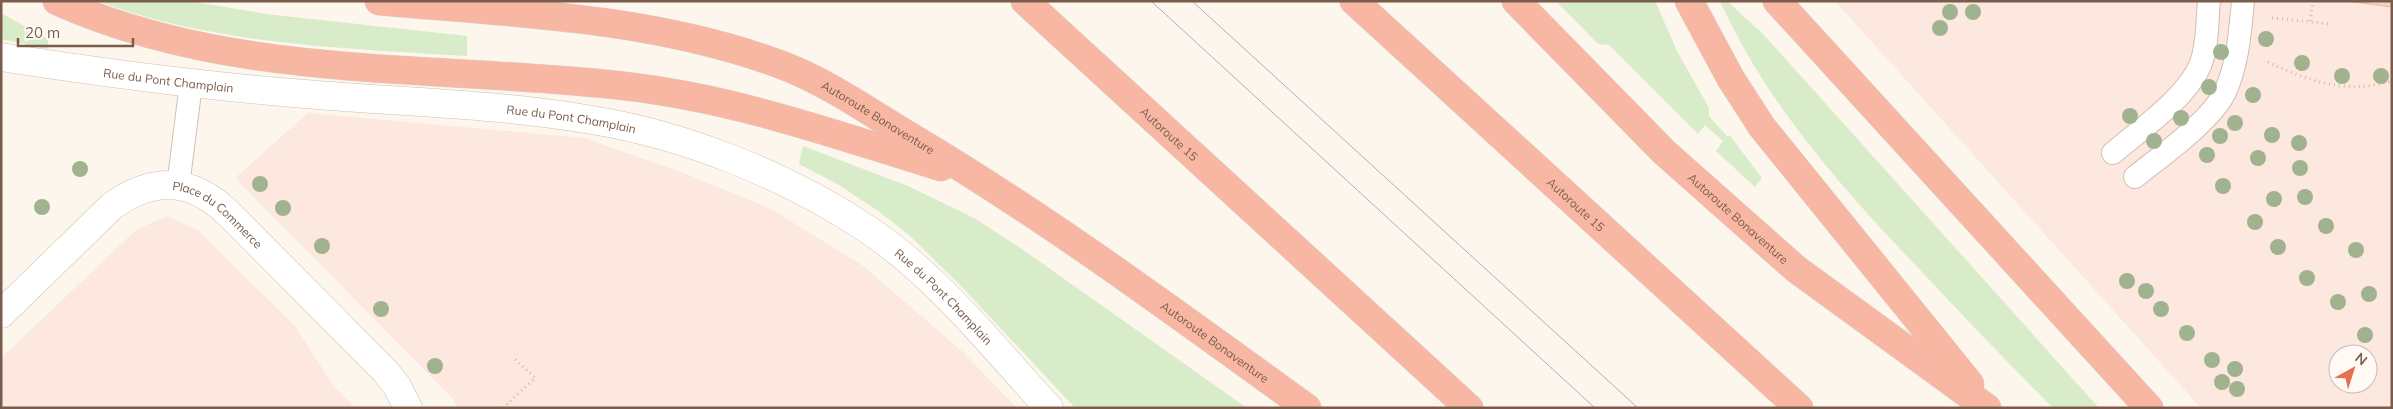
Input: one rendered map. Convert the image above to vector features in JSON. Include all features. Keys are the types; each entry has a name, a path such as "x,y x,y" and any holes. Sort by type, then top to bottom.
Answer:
{"highway":[{"path":"57,1 103,20 173,41 255,56 328,64 570,80 627,86 684,96 789,120 985,181"},
{"name":"Autoroute Bonaventure","path":"379,1 590,20 677,34 714,43 803,73 985,181 1137,285 1307,408"},
{"name":"Autoroute 15","path":"1025,1 1469,408"},
{"name":"Autoroute 15","path":"1354,1 1799,408"},
{"name":"Autoroute Bonaventure","path":"1516,1 1664,152 1796,269 1988,408"},
{"path":"1689,1 1731,80 1762,127 1988,408"},
{"path":"1781,6 2149,408"}],"street":[{"name":"Rue du Pont Champlain","path":"1,58 191,84 558,115 629,127 702,149 760,172 822,201 886,243 942,293 1049,408"},
{"name":"Place du Commerce","path":"1,314 112,206 126,196 150,186 163,184 178,186 202,193 224,208 385,371 397,386 408,408"}],"lane":[{"path":"2113,153 2173,100 2187,86 2196,73 2202,61 2209,1"},
{"path":"2135,177 2205,118 2224,93 2236,58 2243,1"},
{"path":"178,186 191,84"}],"path":[{"path":"2310,21 2313,1"},
{"path":"2264,17 2331,24"},
{"path":"2259,58 2299,76 2328,86 2358,88 2392,81"},
{"path":"503,408 535,378 515,359"}],"shaded area":[{"path":"1835,1 2392,1 2392,408 2201,408"},
{"path":"308,113 584,138 684,173 771,209 862,265 964,353 1017,408 457,408 453,399 235,178"},
{"path":"167,216 198,230 295,326 335,388 356,408 1,408 1,358 137,229"}],"green space":[{"path":"97,1 189,1 266,14 467,36 467,56 326,47 233,36 142,16"},
{"path":"1556,1 1655,1 1677,51 1709,108 1709,116 1727,136 1730,136 1762,178 1755,187 1716,151 1723,141 1705,125 1698,134 1609,45 1598,44"},
{"path":"1720,1 1727,1 1765,36 2099,408 2053,408 1986,340 1863,209 1784,111 1760,76"},
{"path":"1,13 48,39 48,49 1,39"},
{"path":"803,146 908,186 974,218 1019,247 1247,408 1075,408 962,287 910,236 881,213 839,185 799,164"}],"building":[{"path":"2346,1 2392,1 2392,7"}],"tram line":[{"path":"1151,1 1595,408"},
{"path":"1192,1 1638,408"}]}
